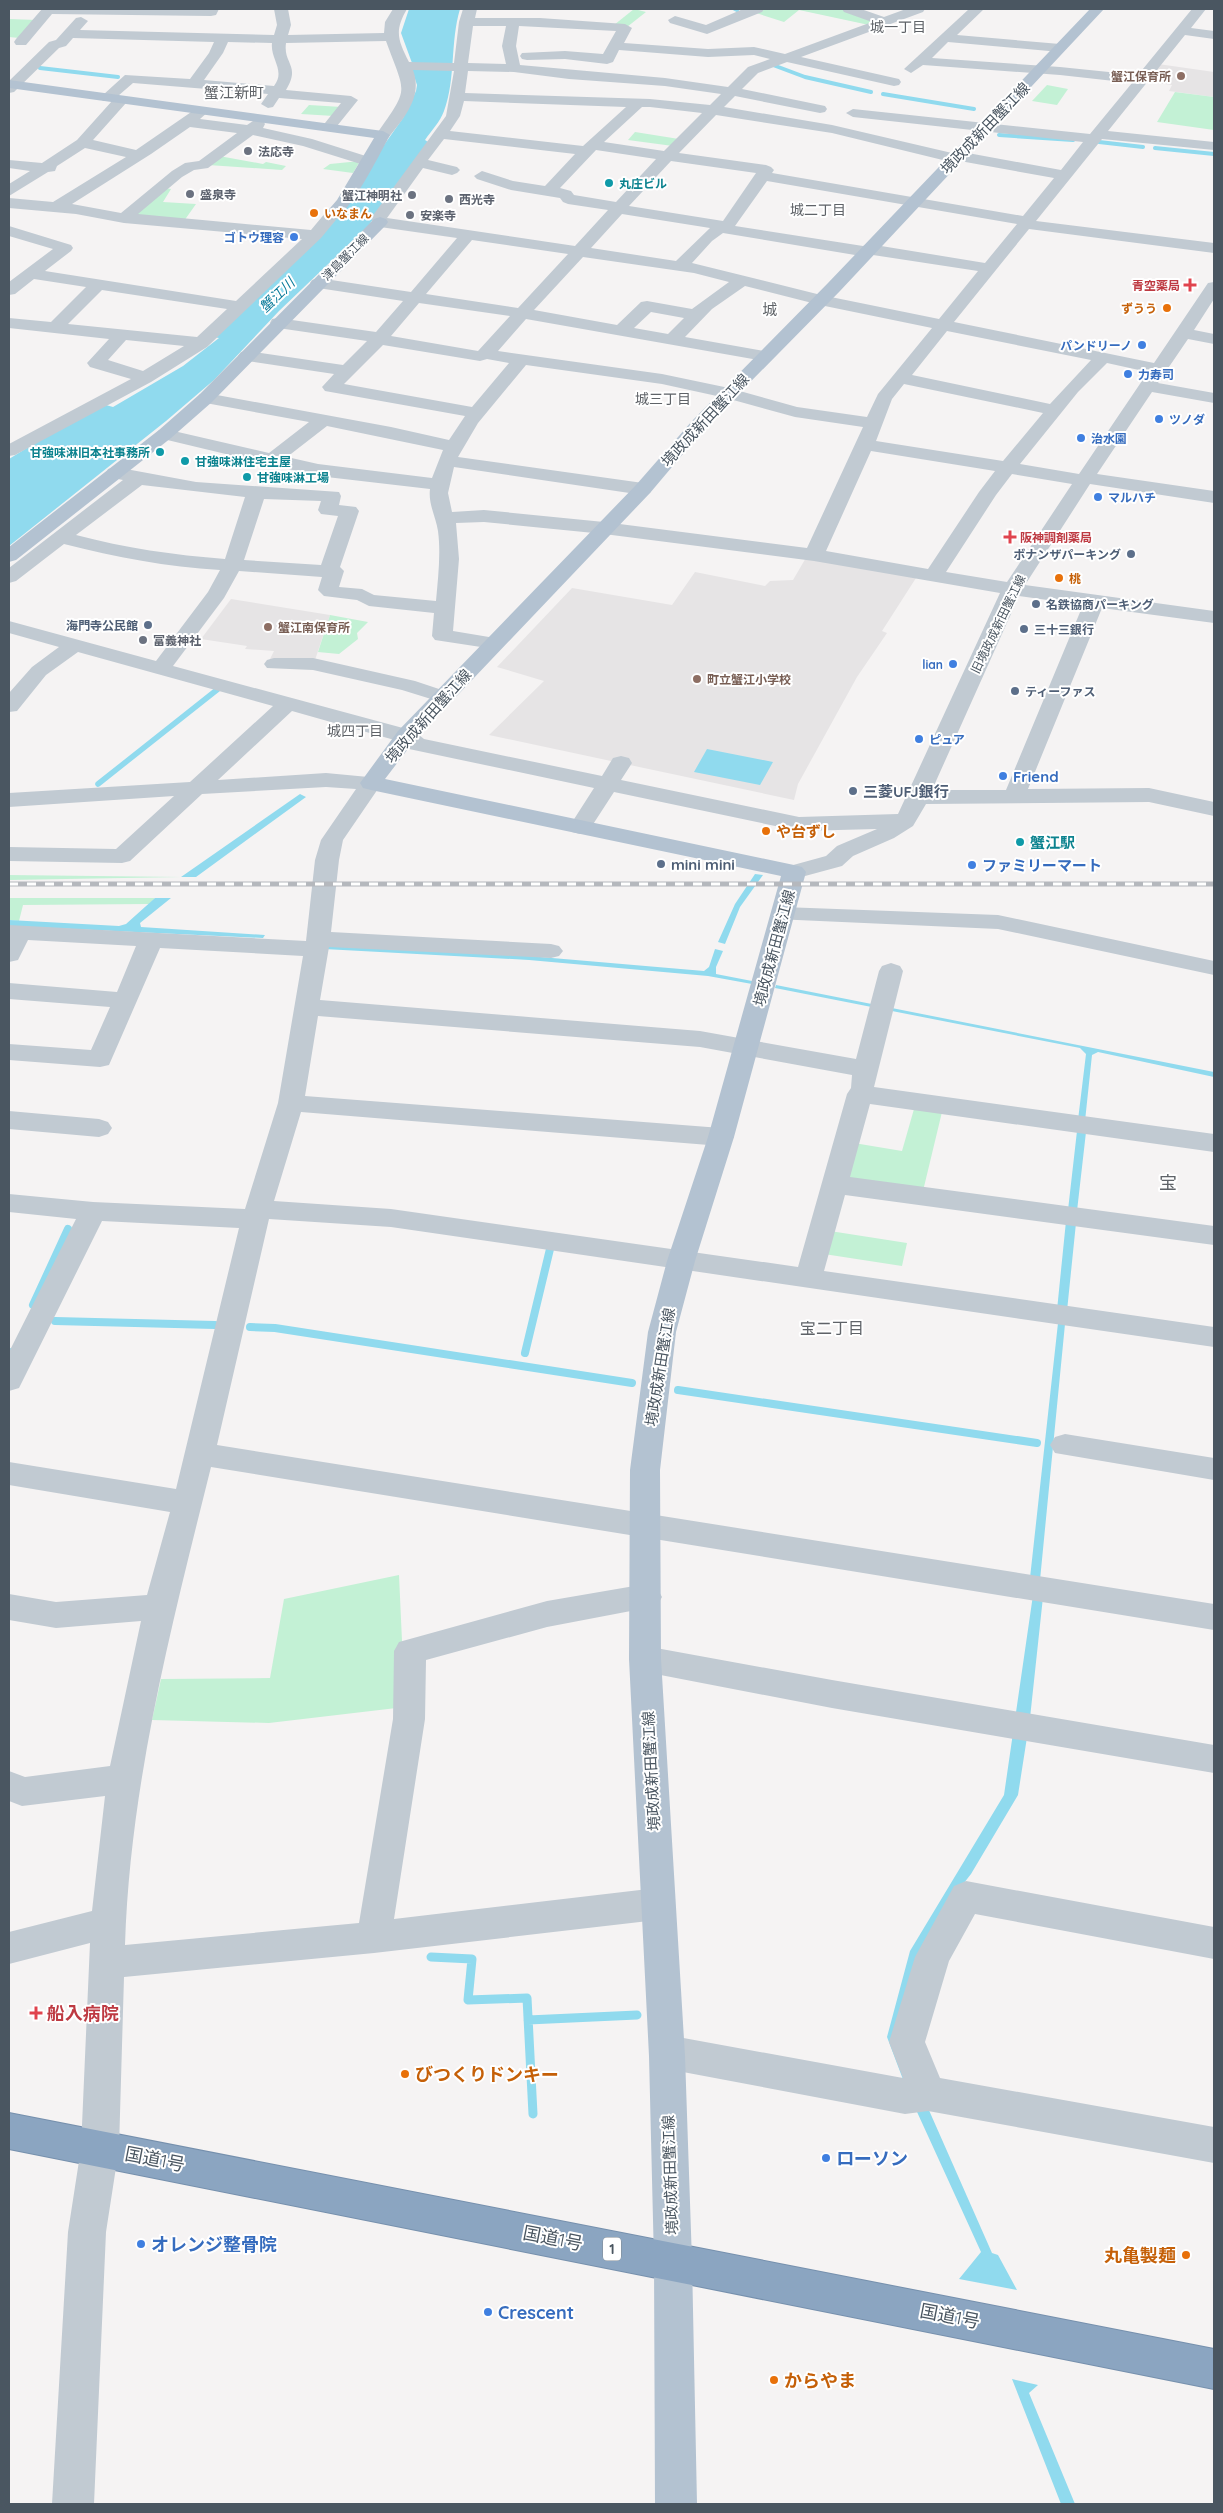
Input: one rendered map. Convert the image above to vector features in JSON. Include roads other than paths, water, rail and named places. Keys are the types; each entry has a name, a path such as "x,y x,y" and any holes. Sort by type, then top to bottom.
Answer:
{"highway":[{"name":"国道1号","path":"9,2131 1214,2369"}],"main road":[{"name":"境政成新田蟹江線","path":"676,2504 673,2261 667,2052 657,1904 645,1659 645,1470 662,1332 721,1137 784,914 794,872 371,783 406,736 643,489 675,451 764,356 868,250 1097,9"},
{"path":"10,86 202,111 257,122 383,135 334,215"},
{"name":"津島蟹江線","path":"334,215 380,222"},
{"name":"津島蟹江線","path":"9,556 165,434 206,398 278,323 380,222"}],"street":[{"path":"88,10 61,43 54,45 20,42 48,9 211,12 212,9"},
{"path":"281,9 289,25 279,39 278,46 288,55"},
{"path":"383,135 398,115 408,96 410,84 392,30 400,9"},
{"path":"675,20 707,30 740,14 757,9"},
{"path":"849,9 883,21"},
{"path":"485,354 666,156 753,70 918,9"},
{"path":"880,92 920,61 977,9"},
{"path":"814,555 865,445 884,398 1199,9"},
{"path":"186,38 196,12"},
{"path":"601,101 602,77 611,53 625,28 512,22 468,15 458,97 453,116 379,218 380,222 680,266 820,300 1103,357 1214,398"},
{"path":"374,22 392,30"},
{"path":"512,22 509,46 513,63"},
{"path":"69,34 279,39 392,30"},
{"path":"1182,31 1214,35"},
{"path":"9,38 24,39"},
{"path":"946,38 1060,48"},
{"path":"194,84 216,53 222,39"},
{"path":"10,86 54,45"},
{"path":"513,63 566,55 754,51 894,82"},
{"path":"692,52 688,65 714,67"},
{"path":"216,53 231,54"},
{"path":"379,53 404,62 513,63 602,77 665,82 757,95 843,114 1214,146"},
{"path":"264,55 288,55"},
{"path":"124,218 178,174 190,166 203,165 257,122 284,87 288,55"},
{"path":"920,61 1039,71 1058,69 1142,80"},
{"path":"738,68 753,70"},
{"path":"665,82 681,71"},
{"path":"9,191 82,143 130,78 194,84 284,87 348,94 351,100 328,128"},
{"path":"458,97 601,101 713,110 832,129 956,157 1064,175"},
{"path":"549,192 590,148 638,103"},
{"path":"832,129 843,114 867,103"},
{"path":"56,207 103,176 138,156 189,122 202,111"},
{"path":"189,122 257,122 306,142 367,161"},
{"path":"440,134 666,156 766,170 726,227 720,228 706,238 680,266"},
{"path":"82,143 118,149 138,156"},
{"path":"9,164 69,171"},
{"path":"419,164 455,170 511,185 566,194 568,199 726,227 989,268"},
{"path":"86,174 103,176"},
{"path":"763,176 914,201 1026,223 1214,248"},
{"path":"9,203 56,207 124,218 315,235"},
{"path":"9,451 145,378 201,343 334,215"},
{"path":"9,231 65,248 9,290"},
{"path":"299,416 380,338 468,235"},
{"path":"32,274 240,306"},
{"path":"673,339 706,305 742,280"},
{"path":"318,283 522,313 764,356"},
{"path":"54,329 98,284"},
{"name":"旧境政成新田蟹江線","path":"905,821 1012,589 1214,287"},
{"path":"622,330 647,306 696,315"},
{"path":"9,323 201,343"},
{"path":"278,323 380,338 480,356 485,354 662,379 729,393 795,412 874,423"},
{"path":"1184,333 1214,339"},
{"path":"121,336 96,363 113,366 145,378"},
{"path":"247,356 346,371"},
{"path":"934,575 988,492 1072,388 1103,357"},
{"path":"494,643 442,636 447,580 448,535 446,518 439,494 451,454 478,414 522,359"},
{"path":"1154,377 1214,386"},
{"path":"899,378 1055,410"},
{"path":"331,387 478,414"},
{"path":"206,398 322,421 391,432 451,454 643,489"},
{"path":"273,460 322,421"},
{"path":"165,434 318,470 441,485"},
{"path":"865,445 1007,468 1214,497"},
{"path":"297,495 318,470"},
{"path":"115,473 138,479 213,490 332,496 328,510 349,511 329,571"},
{"path":"9,577 59,537 138,479"},
{"path":"161,668 217,594 232,567 256,493"},
{"path":"446,518 484,516 604,528 814,555 1012,589 1214,617"},
{"path":"59,537 115,551 185,562 232,567 334,571 328,590 331,592 444,608"},
{"path":"1014,797 1095,601"},
{"path":"9,627 406,736 417,744 799,824 905,821"},
{"path":"9,706 39,671 75,645"},
{"path":"274,664 314,664 408,685 444,696"},
{"path":"9,854 122,856 289,703"},
{"path":"580,827 621,763"},
{"path":"9,800 326,780 371,783"},
{"path":"73,2504 87,2232 100,2148 108,1923 124,1779 160,1607 200,1454 257,1214 290,1103 317,944 325,870 332,840 371,783"},
{"path":"917,797 1149,795 1214,809"},
{"path":"794,872 834,861 844,851 905,821"},
{"path":"784,914 998,922 1214,968"},
{"path":"9,955 14,932 151,940 551,951"},
{"path":"9,1052 100,1059 151,940"},
{"path":"808,1279 860,1094 891,971"},
{"path":"9,991 125,1000"},
{"path":"306,1006 700,1039 747,1045 866,1069"},
{"path":"860,1094 1214,1143"},
{"path":"290,1103 721,1137"},
{"path":"9,1120 99,1128"},
{"path":"835,1184 1214,1236"},
{"path":"9,1203 93,1210 391,1218 1214,1337"},
{"path":"9,1380 93,1210"},
{"path":"1065,1446 1214,1470"},
{"path":"200,1454 1214,1617"},
{"path":"9,1473 188,1502"},
{"path":"374,1937 409,1719 410,1651 547,1614 646,1597"},
{"path":"9,1607 56,1615 160,1607"},
{"path":"645,1659 1214,1759"},
{"path":"9,1785 22,1792 124,1779"},
{"path":"916,2094 907,2042 933,1957 966,1896 1214,1943"},
{"path":"106,1964 374,1937 657,1904"},
{"path":"9,1948 108,1923"},
{"path":"667,2052 1214,2145"}],"water":[{"name":"蟹江川","path":"409,9 460,9 455,34 448,99 438,123 425,140 428,142 369,225 279,311 214,380 166,421 9,546 9,459 48,435 106,405 113,407 183,366 219,338 213,337 325,229 403,118 416,91 417,85 412,70 412,63 401,33"},
{"path":"707,749 773,762 760,785 694,772"},
{"path":"300,794 306,797 196,877 181,877"},
{"path":"755,874 763,875 740,907 725,944 718,942 735,904"},
{"path":"155,898 171,898 140,923 141,927 265,935 263,938 9,926 9,920 119,926 126,924"},
{"path":"325,943 517,955 704,971 709,967 715,949 723,951 716,967 716,974 752,981 752,984 708,976 529,960 324,949"},
{"path":"776,985 1214,1072 1214,1077 1098,1052 1092,1055 1085,1121 1078,1120 1086,1054 1080,1048 775,988"},
{"path":"1077,1131 1086,1132 1077,1211 1068,1210"},
{"path":"1066,1221 1076,1223 1067,1311 1057,1310"},
{"path":"1058,1323 1065,1324 1040,1580 1030,1578"},
{"path":"1033,1595 1043,1597 1030,1718 1018,1795 971,1874 960,1888 898,2040 992,2253 998,2255 1017,2290 959,2279 981,2252 907,2090 887,2037 910,1951 1004,1795"},
{"path":"1012,2379 1038,2385 1029,2393 1075,2504 1061,2504"}],"waterway":[{"path":"773,65 805,77 871,92"},
{"path":"40,68 118,77"},
{"path":"883,94 974,109"},
{"path":"999,135 1073,140"},
{"path":"1099,142 1143,147"},
{"path":"1155,148 1214,154"},
{"path":"98,784 218,689"},
{"path":"33,1305 68,1229"},
{"path":"525,1353 550,1249"},
{"path":"55,1321 215,1325"},
{"path":"250,1327 275,1328 632,1383"},
{"path":"9,1352 14,1353 9,1364"},
{"path":"678,1390 1037,1443"},
{"path":"431,1957 472,1959 468,2000 527,1998 528,2020"},
{"path":"528,2020 637,2015"},
{"path":"528,2020 533,2114"}],"railway":[{"path":"9,884 1214,884"}],"place":[{"name":"蟹江保育所","path":"1181,76"},
{"name":"法応寺","path":"248,151"},
{"name":"丸庄ビル","path":"609,183"},
{"name":"盛泉寺","path":"190,194"},
{"name":"蟹江神明社","path":"412,195"},
{"name":"西光寺","path":"449,199"},
{"name":"いなまん","path":"314,213"},
{"name":"安楽寺","path":"410,215"},
{"name":"ゴトウ理容","path":"294,237"},
{"name":"青空薬局","path":"1190,285"},
{"name":"ずうう","path":"1167,308"},
{"name":"パンドリーノ","path":"1142,345"},
{"name":"力寿司","path":"1128,374"},
{"name":"ツノダ","path":"1159,419"},
{"name":"治水園","path":"1081,438"},
{"name":"甘強味淋旧本社事務所","path":"160,452"},
{"name":"甘強味淋住宅主屋","path":"185,461"},
{"name":"甘強味淋工場","path":"247,477"},
{"name":"マルハチ","path":"1098,497"},
{"name":"阪神調剤薬局","path":"1010,537"},
{"name":"ボナンザパーキング","path":"1131,554"},
{"name":"桃","path":"1059,578"},
{"name":"名鉄協商パーキング","path":"1036,604"},
{"name":"海門寺公民館","path":"148,625"},
{"name":"蟹江南保育所","path":"268,627"},
{"name":"三十三銀行","path":"1024,629"},
{"name":"富義神社","path":"143,640"},
{"name":"lian","path":"953,664"},
{"name":"町立蟹江小学校","path":"697,679"},
{"name":"ティーファス","path":"1015,691"},
{"name":"ピュア","path":"919,739"},
{"name":"Friend","path":"1003,776"},
{"name":"三菱UFJ銀行","path":"853,791"},
{"name":"や台ずし","path":"766,831"},
{"name":"蟹江駅","path":"1020,842"},
{"name":"mini mini","path":"661,864"},
{"name":"ファミリーマート","path":"972,865"},
{"name":"船入病院","path":"36,2013"},
{"name":"びつくりドンキー","path":"405,2074"},
{"name":"ローソン","path":"826,2158"},
{"name":"オレンジ整骨院","path":"141,2244"},
{"name":"丸亀製麺","path":"1186,2255"},
{"name":"Crescent","path":"488,2312"},
{"name":"からやま","path":"774,2380"}],"district":[{"name":"城一丁目","path":"898,27"},
{"name":"蟹江新町","path":"234,92"},
{"name":"城二丁目","path":"818,210"},
{"name":"城","path":"770,309"},
{"name":"城三丁目","path":"663,399"},
{"name":"城四丁目","path":"355,731"},
{"name":"宝","path":"1168,1182"},
{"name":"宝二丁目","path":"832,1328"}]}
